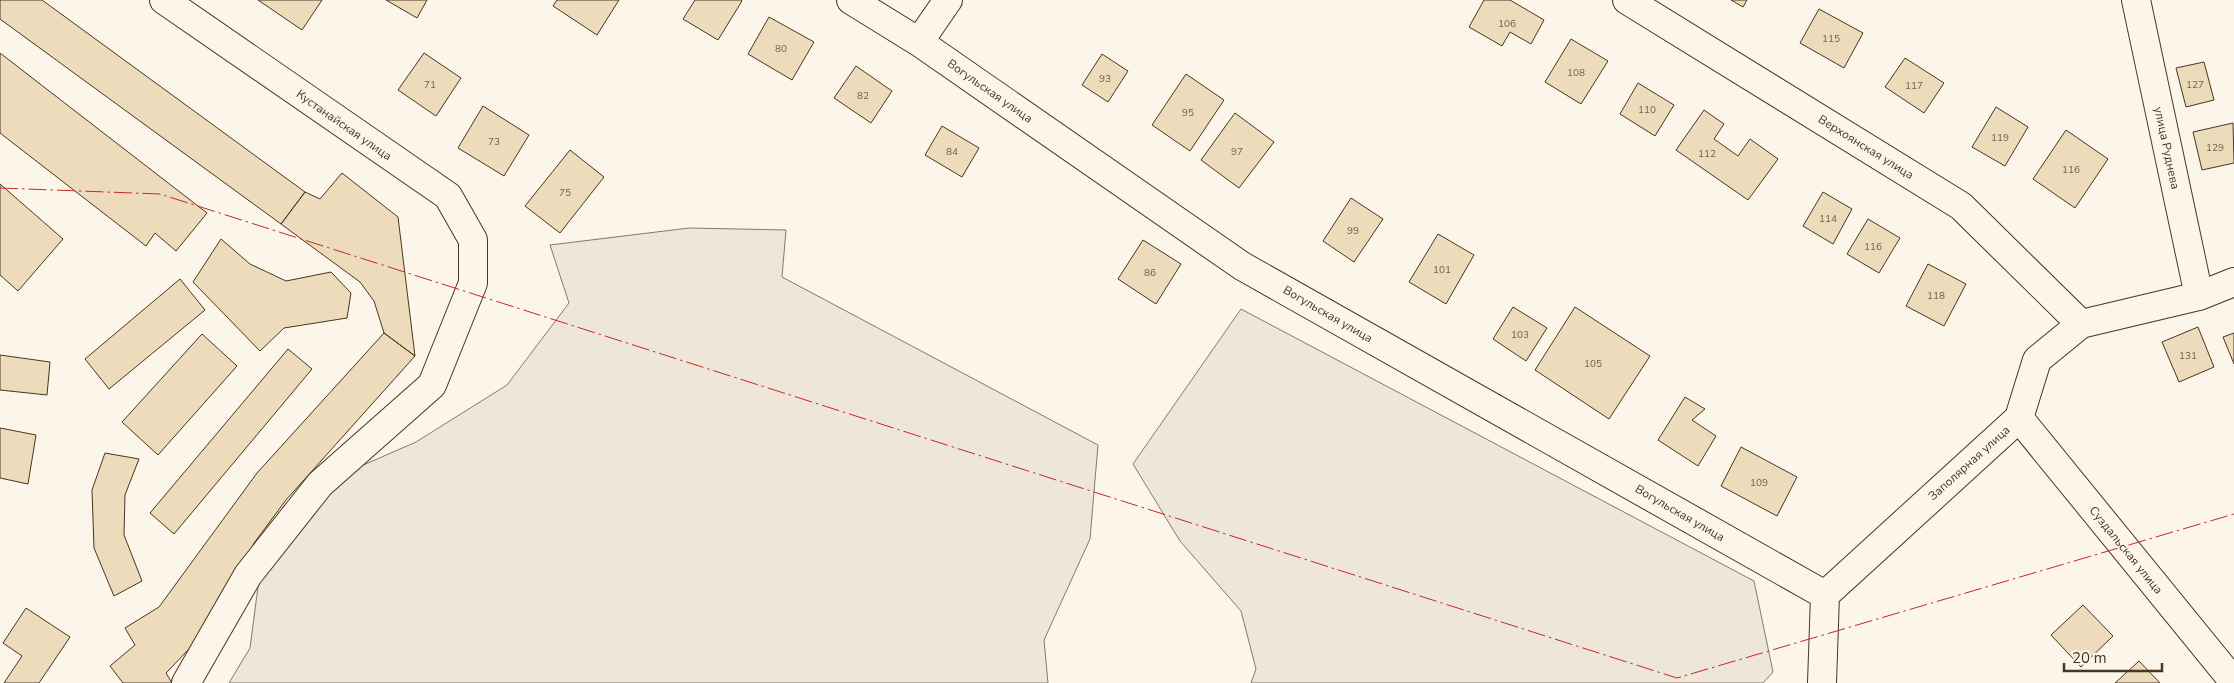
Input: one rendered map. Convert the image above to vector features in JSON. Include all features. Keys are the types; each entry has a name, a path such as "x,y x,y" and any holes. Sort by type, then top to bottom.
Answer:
{"street":[{"name":"Кустанайская улица","path":"164,0 448,196 473,240 473,283 432,384 320,484 248,575 186,683"},
{"name":"Вогульская улица","path":"851,0 919,42 1242,266 1825,595"},
{"path":"919,42 948,0"},
{"name":"Верхоянская улица","path":"1626,0 1961,206 2081,324"},
{"name":"улица Руднева","path":"2136,0 2199,296"},
{"name":"Заполярная улица","path":"1825,595 2018,418 2037,360 2081,324 2199,296 2234,282"},
{"name":"Суздальская улица","path":"2018,418 2234,682"},
{"path":"1822,683 1825,595"}],"shaded area":[{"path":"689,228 786,230 782,277 1098,445 1090,539 1044,640 1048,683 229,683 250,648 262,556 320,484 416,442 507,385 569,303 550,245"},
{"path":"1241,309 1754,581 1773,672 1763,683 1251,683 1256,669 1241,611 1180,541 1133,464"}],"building":[{"path":"0,0 42,0 305,192 281,224 0,19"},
{"path":"258,0 322,0 302,30"},
{"path":"386,0 427,0 417,18"},
{"path":"557,0 619,0 597,35 553,6"},
{"path":"695,0 742,1 718,40 683,19"},
{"path":"1484,0 1510,0 1544,20 1531,44 1510,32 1502,46 1469,27"},
{"path":"1731,0 1747,0 1743,7"},
{"path":"1819,9 1863,33 1844,68 1800,43"},
{"path":"769,17 814,42 792,80 748,54"},
{"path":"1571,39 1608,61 1581,104 1545,82"},
{"path":"0,53 207,213 176,251 155,233 146,246 0,133"},
{"path":"424,53 461,78 436,116 398,90"},
{"path":"1102,54 1128,71 1108,102 1082,85"},
{"path":"1905,58 1944,83 1924,113 1885,87"},
{"path":"2204,62 2214,100 2186,107 2176,68"},
{"path":"856,66 892,91 871,123 834,98"},
{"path":"1186,74 1224,100 1190,151 1152,125"},
{"path":"1638,83 1674,105 1655,136 1620,114"},
{"path":"483,106 529,135 504,176 458,148"},
{"path":"1996,107 2028,127 2005,166 1972,147"},
{"path":"1704,110 1724,124 1714,139 1738,156 1750,139 1778,159 1748,200 1676,150"},
{"path":"1235,113 1274,142 1239,188 1201,160"},
{"path":"2233,123 2234,163 2202,170 2193,132"},
{"path":"942,126 979,148 962,177 925,155"},
{"path":"2066,130 2108,159 2075,208 2033,179"},
{"path":"570,150 604,177 560,233 525,206"},
{"path":"342,173 398,217 415,356 384,333 374,301 360,282 281,224 305,192 320,199"},
{"path":"0,184 63,239 18,291 0,275"},
{"path":"1823,192 1852,209 1833,244 1803,226"},
{"path":"1351,198 1383,219 1354,262 1323,241"},
{"path":"1868,219 1900,238 1879,273 1847,254"},
{"path":"1438,234 1474,255 1446,304 1409,282"},
{"path":"221,239 250,264 286,281 331,272 351,293 347,318 284,328 260,351 193,282"},
{"path":"1143,240 1181,264 1156,304 1118,279"},
{"path":"1928,264 1966,284 1944,326 1906,306"},
{"path":"180,279 205,310 109,389 85,359"},
{"path":"1513,307 1547,328 1526,361 1493,339"},
{"path":"1575,307 1650,356 1609,419 1535,370"},
{"path":"2198,327 2214,367 2179,382 2162,342"},
{"path":"384,333 415,356 286,500 254,543 212,625 166,673 172,683 123,683 110,666 135,645 125,628 159,607 257,473"},
{"path":"2234,333 2234,364 2223,337"},
{"path":"202,334 237,366 158,455 122,422"},
{"path":"288,349 312,369 174,534 150,513"},
{"path":"0,355 50,362 47,395 0,390"},
{"path":"1685,397 1705,409 1692,420 1716,436 1698,466 1658,440"},
{"path":"0,428 36,435 28,484 0,478"},
{"path":"1741,447 1797,477 1777,516 1721,486"},
{"path":"105,453 139,459 125,495 124,535 142,581 114,596 94,548 92,490"},
{"path":"2083,605 2113,636 2081,667 2051,635"},
{"path":"26,608 70,637 39,683 4,683 22,656 3,643"},
{"path":"2139,661 2160,683 2115,683"}],"power":[{"path":"0,188 160,194 1677,678 2234,514"}]}
